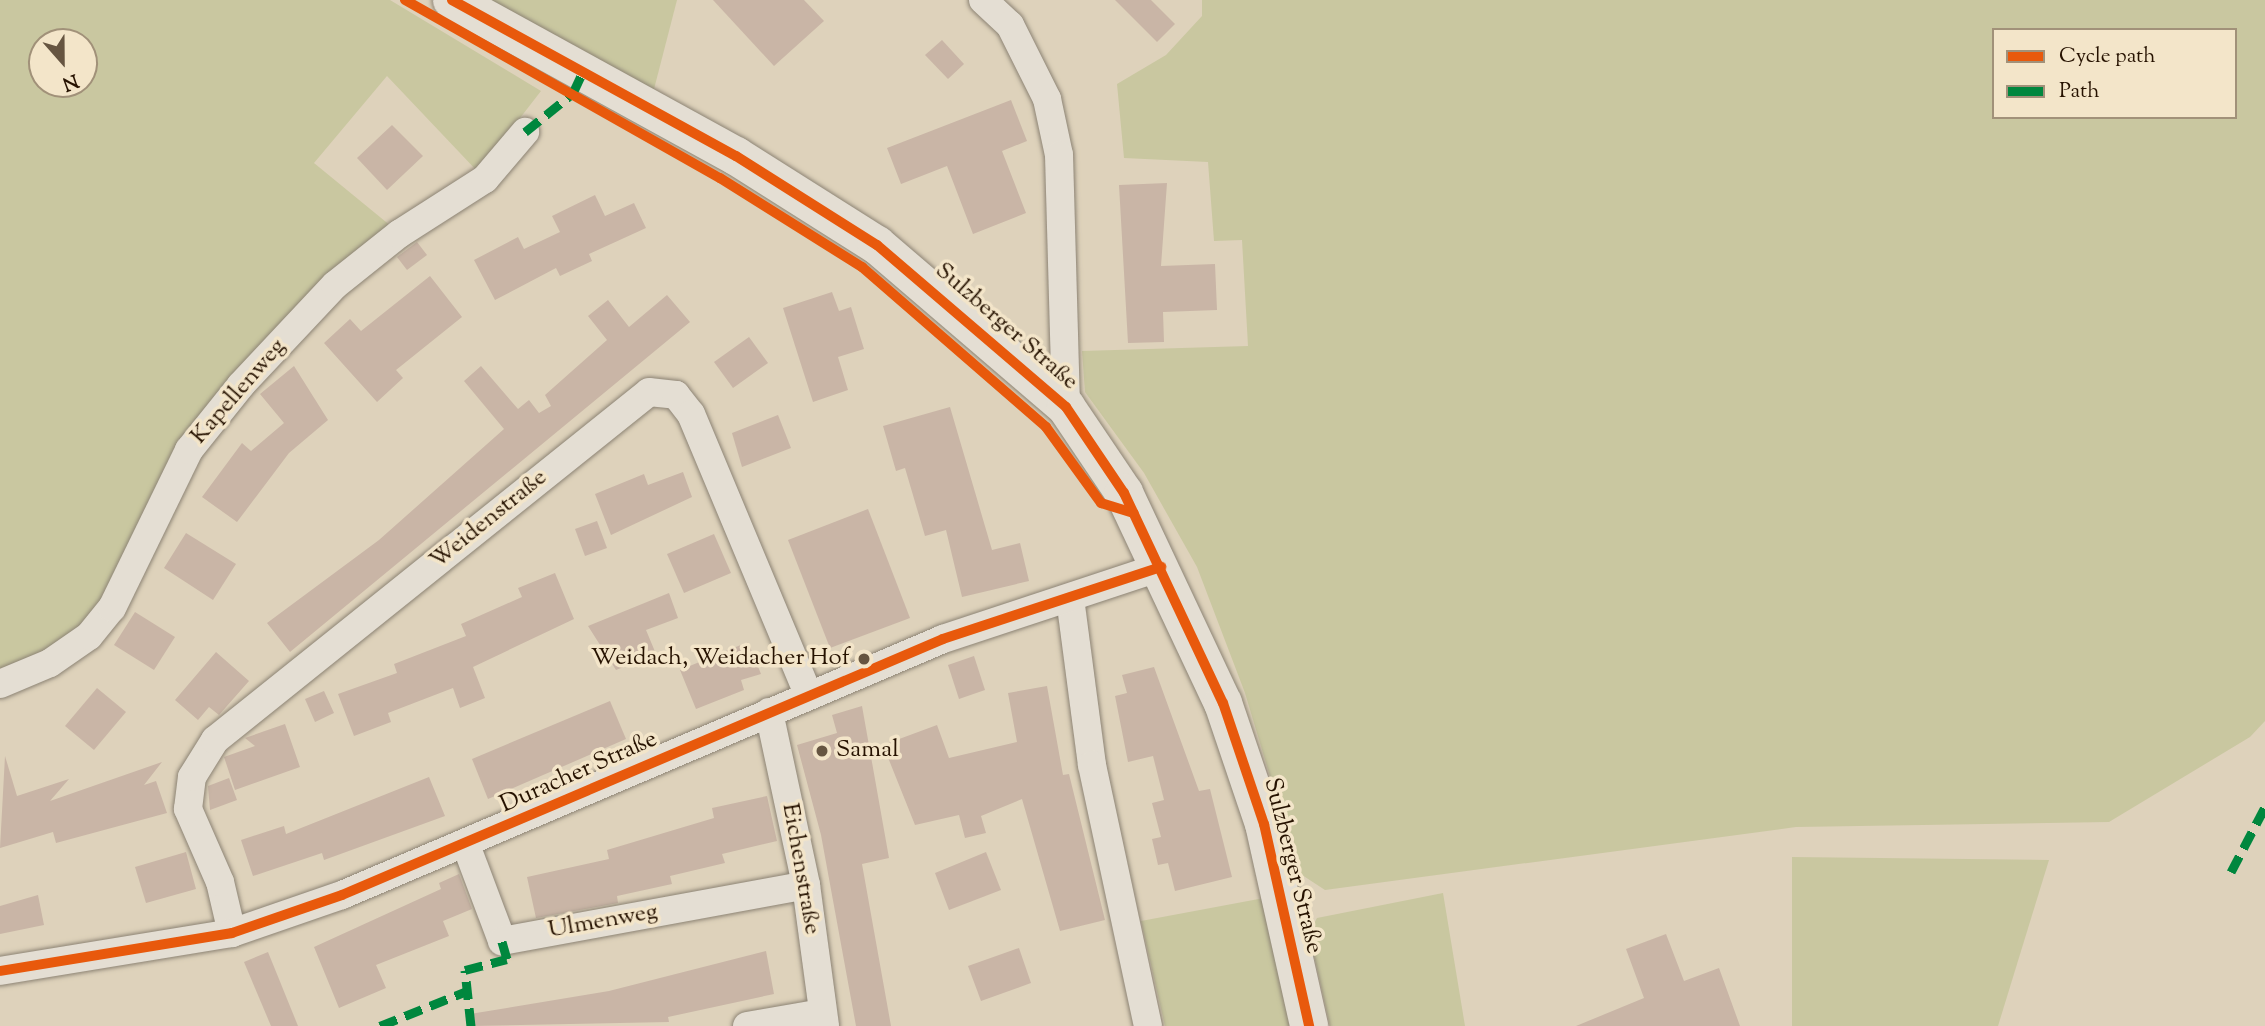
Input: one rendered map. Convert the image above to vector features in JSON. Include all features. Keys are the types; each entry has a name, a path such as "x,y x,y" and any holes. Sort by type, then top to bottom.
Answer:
{"street":[{"name":"Sulzberger Straße","path":"452,0 736,156 877,245 1066,407 1124,493 1223,703 1264,824 1309,1026"},
{"name":"Sulzberger Straße","path":"983,0 1010,24 1047,99 1059,155 1066,407"},
{"name":"Kapellenweg","path":"0,684 50,663 89,636 112,608 188,450 241,386 335,285 399,234 485,179 524,132"},
{"name":"Weidenstraße","path":"232,933 220,882 188,809 192,776 215,740 649,392 676,395 691,414 808,694"},
{"name":"Duracher Straße","path":"0,971 232,933 466,845 808,694 943,639 1161,567"},
{"path":"1070,598 1092,765 1148,1026"},
{"name":"Eichenstraße","path":"769,712 806,885 824,1019"},
{"name":"Ulmenweg","path":"466,845 502,941 806,885"},
{"path":"747,1026 824,1019"}],"shaded area":[{"path":"0,0 390,0 541,91 478,172 387,76 314,163 397,231 238,383 84,632 0,678"},
{"path":"486,0 677,0 653,93"},
{"path":"1202,0 2265,0 2265,721 2250,737 2109,822 1796,827 1325,890 1299,873 1245,693 1197,567 1144,473 1085,392 1082,351 1248,346 1242,240 1214,241 1208,162 1124,158 1117,84 1166,55 1202,16"},
{"path":"1792,857 2049,860 1998,1026 1792,1026"},
{"path":"1443,893 1465,1026 1330,1026 1309,933 1317,918"},
{"path":"1264,898 1292,1026 1165,1026 1141,921"}],"building":[{"path":"713,0 804,0 824,21 774,66"},
{"path":"1115,0 1151,0 1175,24 1157,42"},
{"path":"942,40 964,64 948,79 925,55"},
{"path":"1011,100 1027,141 1002,151 1026,213 973,234 947,166 901,184 887,148"},
{"path":"392,125 423,156 387,190 357,158"},
{"path":"1167,183 1161,266 1215,264 1217,310 1163,312 1164,342 1128,343 1119,185"},
{"path":"595,195 605,216 634,203 646,228 589,254 592,261 560,276 556,268 495,300 474,260 518,237 524,249 560,232 552,216"},
{"path":"417,242 427,255 407,270 397,257"},
{"path":"430,276 462,317 396,370 403,378 377,402 324,343 350,319 361,331"},
{"path":"832,292 839,311 851,307 864,349 838,357 848,390 813,402 783,308"},
{"path":"667,295 690,322 290,652 267,623 379,540 504,429 464,381 481,366 518,409 529,400 539,413 551,406 545,395 607,340 588,316 608,300 629,327"},
{"path":"749,337 768,363 733,388 714,362"},
{"path":"294,366 328,420 289,453 237,522 202,497 242,443 251,451 284,423 260,394"},
{"path":"950,407 992,550 1020,543 1029,581 962,597 946,530 925,536 905,468 896,471 883,426"},
{"path":"778,415 791,448 742,467 732,433"},
{"path":"683,472 692,497 611,535 595,494 644,474 648,485"},
{"path":"868,509 910,618 830,648 788,540"},
{"path":"597,521 607,548 585,556 575,529"},
{"path":"186,533 236,564 213,600 164,568"},
{"path":"714,534 731,573 684,593 667,554"},
{"path":"555,573 574,619 473,667 485,698 460,708 453,688 388,713 391,722 354,736 338,694 397,673 394,664 466,636 461,624 522,597 518,588"},
{"path":"669,593 678,618 646,630 656,654 616,670 588,626"},
{"path":"135,612 175,637 154,670 114,645"},
{"path":"748,642 761,674 741,680 744,690 696,709 680,670"},
{"path":"216,652 249,681 219,715 209,707 198,720 175,700"},
{"path":"974,656 985,690 959,699 948,665"},
{"path":"1154,667 1199,791 1210,789 1232,877 1175,891 1168,863 1158,865 1152,839 1161,837 1152,803 1164,800 1153,756 1128,762 1115,696 1127,693 1122,675"},
{"path":"1047,686 1063,775 1069,774 1105,920 1060,931 1022,799 981,816 986,833 965,838 959,815 915,825 883,745 937,725 949,758 1017,742 1008,693"},
{"path":"97,688 126,712 94,750 65,726"},
{"path":"324,691 334,713 315,722 305,699"},
{"path":"610,701 626,739 488,799 472,759"},
{"path":"862,706 889,858 862,864 891,1026 856,1026 821,835 797,745 837,733 832,715"},
{"path":"285,724 300,767 235,790 224,757 255,746 245,738"},
{"path":"5,756 17,796 69,779 50,801 162,762 144,785 156,781 167,813 56,843 53,832 0,848"},
{"path":"429,777 445,816 324,860 322,853 253,876 241,840 284,826 286,834"},
{"path":"229,778 237,800 210,810 208,786"},
{"path":"767,796 777,841 722,854 725,863 670,876 672,884 617,896 618,903 536,918 527,877 609,859 607,850 714,818 712,808"},
{"path":"186,852 196,889 146,903 135,867"},
{"path":"986,852 1001,890 949,910 935,873"},
{"path":"459,874 472,909 443,921 449,936 376,965 386,988 339,1008 314,947 441,889 439,883"},
{"path":"38,895 44,925 0,934 0,906"},
{"path":"1666,934 1684,981 1719,968 1740,1026 1576,1026 1644,998 1626,949"},
{"path":"1019,948 1031,983 981,1001 968,966"},
{"path":"766,951 774,994 668,1017 669,1022 471,1026 470,1014 609,991"},
{"path":"268,952 298,1026 271,1026 244,962"}],"marked path":[{"path":"525,132 573,93 583,72"},
{"path":"2231,872 2265,807"},
{"path":"471,1026 465,970 507,959 502,941"},
{"path":"380,1026 467,991"}],"cycle path":[{"path":"405,0 720,178 862,267 1046,427 1101,503 1133,513"},
{"path":"452,0 736,156 877,245 1066,407 1124,493 1223,703 1264,824 1309,1026"},
{"path":"0,971 232,933 342,895 943,639 1161,567"}],"place":[{"name":"Weidach, Weidacher Hof","path":"864,659"},
{"name":"Samal","path":"822,751"}]}
